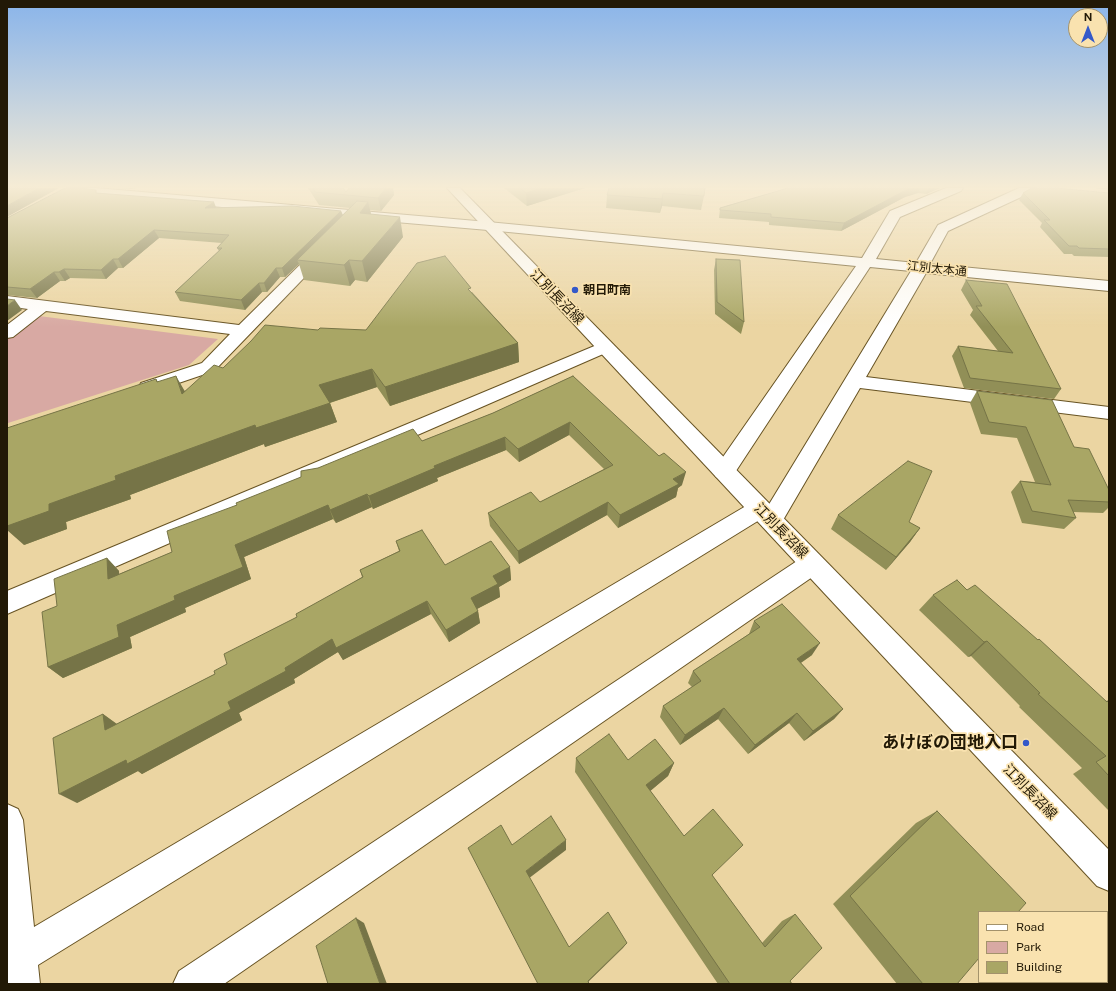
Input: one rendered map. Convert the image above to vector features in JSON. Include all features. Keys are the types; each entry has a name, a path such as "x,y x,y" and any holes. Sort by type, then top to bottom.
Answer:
{"street":[{"path":"134,392 208,367 339,234"},
{"name":"江別長沼線","path":"496,234 1109,874"},
{"name":"江別太本通","path":"575,234 1109,286"},
{"path":"724,472 866,262 883,234"},
{"path":"7,820 15,967 765,515 854,382 940,234"},
{"path":"7,301 243,331"},
{"path":"7,333 42,306"},
{"path":"7,603 604,347"},
{"path":"854,382 1108,415"},
{"path":"192,984 812,564"}],"green space":[{"path":"39,316 218,339 189,365 8,423 7,339"}],"building":[{"path":"7,234 149,234 118,259 113,259 101,270 64,269 59,272 54,272 30,289 7,287"},
{"path":"218,234 317,234 282,268 276,268 264,283 259,283 241,300 175,292 222,248 217,248 229,235"},
{"path":"323,234 385,234 362,261 349,260 344,265 297,260"},
{"path":"1058,234 1109,234 1109,249 1079,248 1077,246 1069,246"},
{"path":"445,256 471,288 468,289 518,343 385,387 372,369 319,385 330,403 256,428 255,425 115,476 116,480 49,504 49,511 7,526 7,428 156,379 157,382 176,376 182,394 214,365 223,368 265,325 318,330 320,328 366,330 417,263"},
{"path":"716,259 740,260 744,322 717,302"},
{"path":"966,280 1007,284 1061,389 970,378 958,346 1013,353 976,306 982,306"},
{"path":"7,299 15,300 7,306"},
{"path":"573,376 659,456 664,453 686,472 673,479 679,484 620,515 608,502 518,551 488,513 531,492 540,502 613,465 570,422 518,449 505,437 434,466 435,468 369,496 367,494 330,510 328,505 235,545 243,567 174,596 175,600 117,625 119,637 48,667 42,612 57,606 54,579 107,558 108,579 172,552 167,531 237,505 236,503 301,477 301,471 318,468 413,429 422,441 493,413"},
{"path":"977,391 1052,400 1074,447 1089,449 1109,490 1109,502 1068,500 1076,518 1032,511 1020,481 1051,485 1026,427 989,422"},
{"path":"908,461 932,471 909,522 920,528 896,557 838,515"},
{"path":"422,530 445,565 491,541 510,567 493,576 498,584 471,598 478,611 446,630 427,601 336,648 332,639 285,668 286,671 228,702 231,709 127,764 126,760 59,794 53,738 103,714 105,730 215,674 214,671 227,664 224,654 297,617 296,614 363,577 360,570 400,551 396,541"},
{"path":"957,580 967,590 975,585 1038,640 1039,639 1107,702 1109,700 1109,776 1096,762 1106,756 1038,694 1040,693 987,641 984,642 933,595"},
{"path":"782,604 820,643 797,659 843,709 813,731 797,713 755,745 724,708 685,735 663,706 701,681 693,671 760,627 754,621"},
{"path":"609,734 628,760 655,739 674,763 646,785 684,836 713,809 743,845 712,875 765,947 795,914 822,948 790,981 792,984 730,984 576,758"},
{"path":"937,811 1026,903 1019,911 978,911 978,959 957,984 923,984 850,896"},
{"path":"551,816 566,840 526,871 569,947 608,912 627,943 588,981 589,984 538,984 468,848 501,825 512,845"},
{"path":"356,918 380,984 328,984 316,946"}],"place":[{"name":"朝日町南","path":"575,290"},
{"name":"あけぼの団地入口","path":"1026,743"}]}
